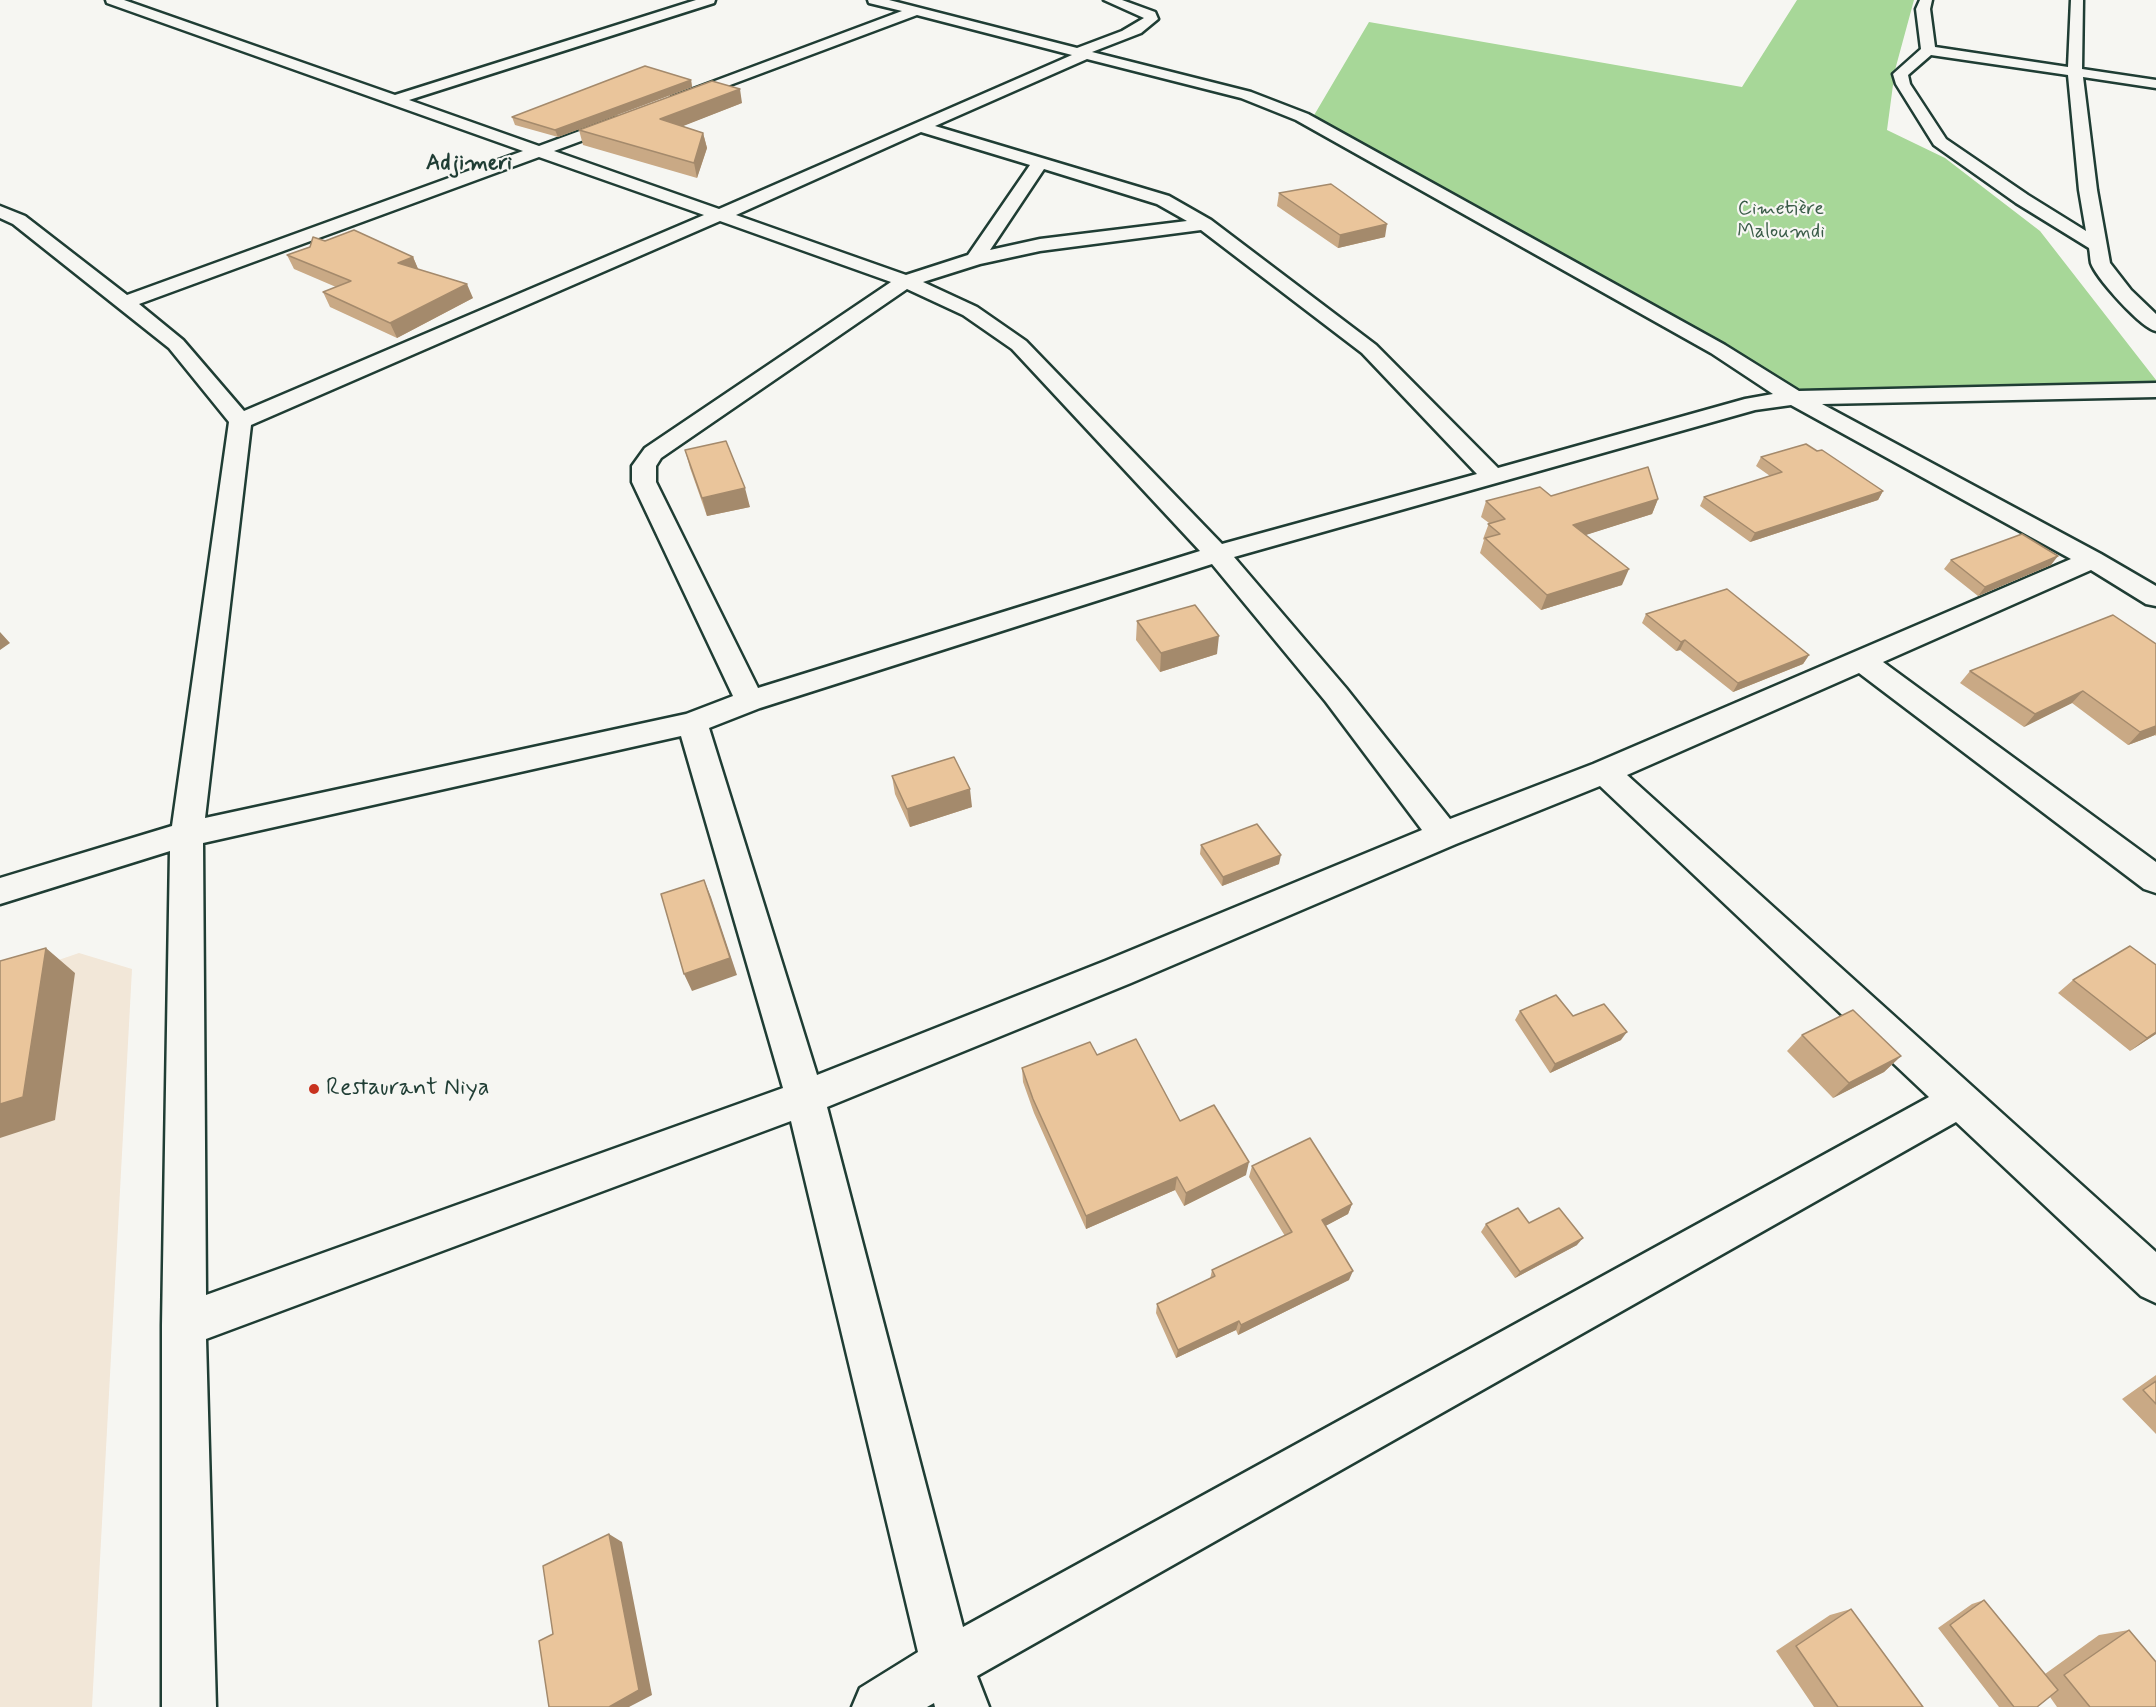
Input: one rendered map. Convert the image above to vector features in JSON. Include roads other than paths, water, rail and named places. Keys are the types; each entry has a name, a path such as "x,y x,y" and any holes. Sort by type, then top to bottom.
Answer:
{"street":[{"path":"112,0 906,281 970,310 1019,345 1217,554 1336,695 1444,835"},
{"path":"394,100 709,0"},
{"path":"874,0 1246,95 1302,117 1718,349 1794,398 2154,596"},
{"path":"240,421 720,215 1131,32 1151,19 1145,11 1110,0"},
{"path":"1926,0 1923,9 1928,50"},
{"path":"2077,0 2075,73 2088,190 2100,264 2124,294 2156,325"},
{"path":"662,106 915,11"},
{"path":"2098,246 2022,199 1940,142 1903,84 1900,74 1928,50 2156,84"},
{"path":"124,303 640,114"},
{"path":"918,126 1163,200 1205,224 1369,349 1492,477"},
{"path":"975,258 1040,162"},
{"path":"0,211 10,223 124,303 176,344 240,421 187,834 184,1325 189,1707"},
{"path":"750,701 644,482 642,471 644,462 677,435 906,281 975,258 1040,245 1205,224"},
{"path":"0,891 187,834 692,723 750,701 1217,554 1753,404 1794,398 2156,390"},
{"path":"184,1325 805,1098 1118,972 1444,835 1605,772 2092,560"},
{"path":"1862,660 2156,880"},
{"path":"692,723 805,1098 947,1664 962,1707"},
{"path":"1605,772 2156,1281"},
{"path":"879,1707 947,1664 1960,1100"}],"place":[{"name":"Restaurant Niya","path":"314,1089"}],"district":[{"name":"Adjimeri","path":"469,164"}],"park label":[{"name":"Cimetière Maloumdi","path":"1781,222"}]}
